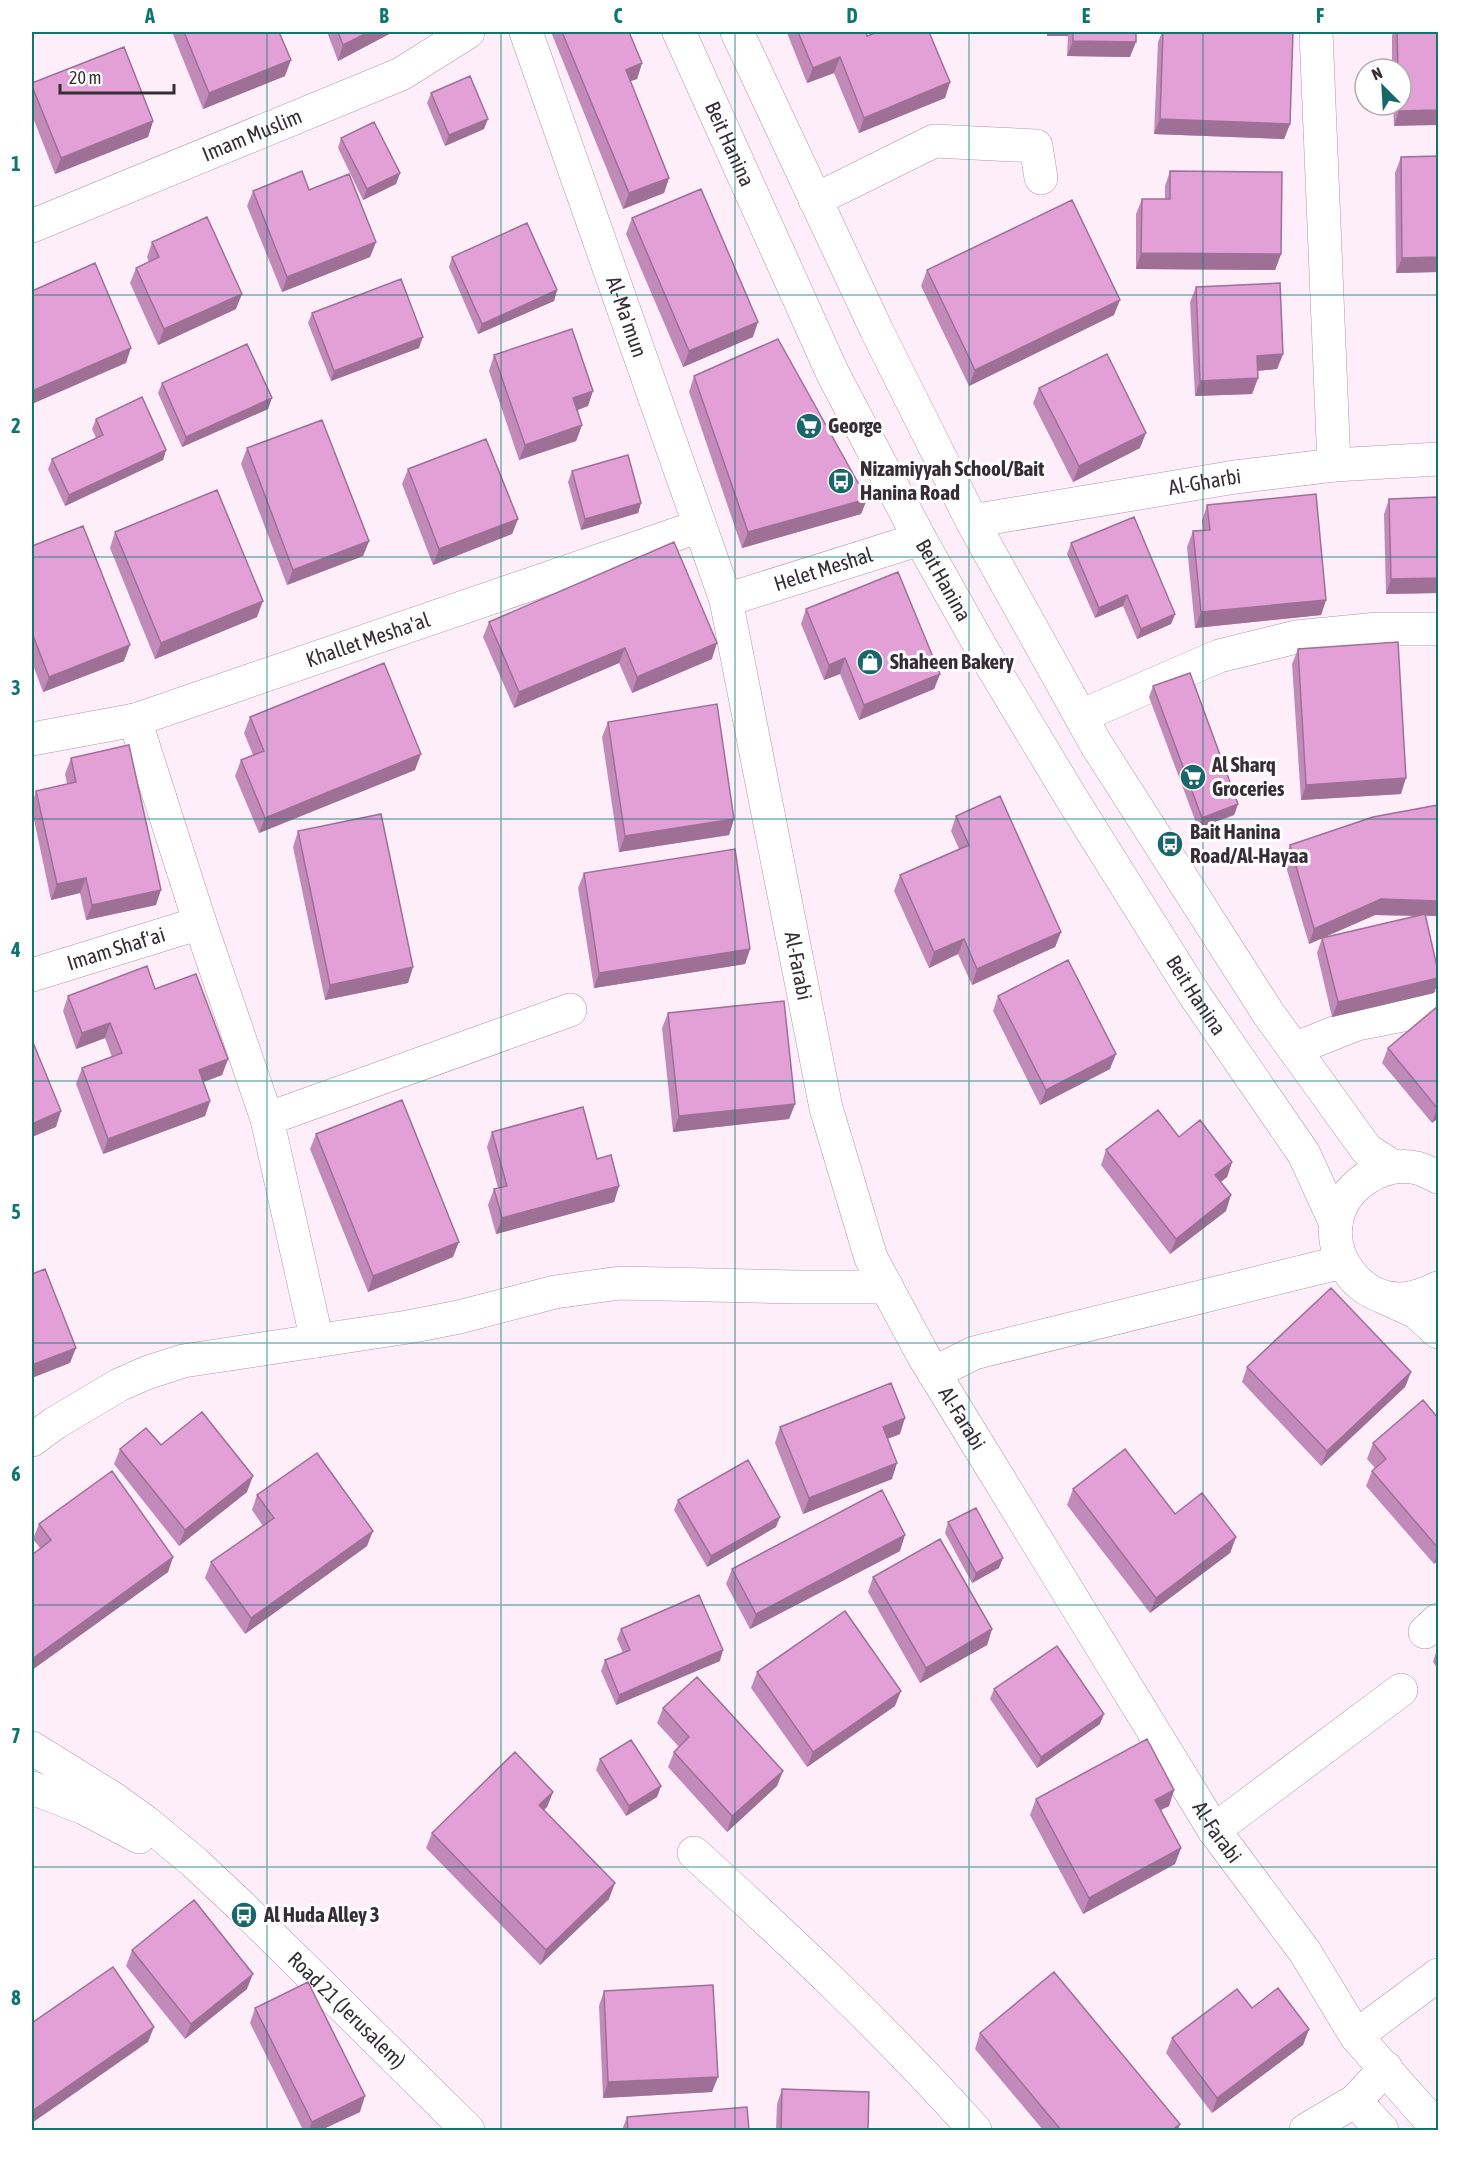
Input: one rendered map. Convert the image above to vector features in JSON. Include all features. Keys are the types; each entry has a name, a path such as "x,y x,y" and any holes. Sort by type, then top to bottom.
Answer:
{"street":[{"name":"Imam Muslim","path":"32,226 401,74 468,32"},
{"name":"Al-Ma'mun","path":"526,32 726,600"},
{"name":"Beit Hanina","path":"679,32 833,374 920,539 983,651 1078,809 1194,994 1304,1154 1336,1224"},
{"path":"736,32 815,200 972,521 1081,716 1179,877 1268,1013 1367,1150 1394,1167"},
{"path":"1316,32 1334,465"},
{"path":"815,200 934,141 1036,146 1041,178"},
{"name":"Al-Gharbi","path":"972,521 1203,482 1334,465 1438,459"},
{"name":"Khallet Mesha'al","path":"32,739 135,720 700,526"},
{"name":"Helet Meshal","path":"726,600 920,539"},
{"name":"Al-Farabi","path":"726,600 826,1108 871,1258 934,1373 1214,1830 1305,1952 1356,2036 1438,2129"},
{"path":"1081,716 1218,656 1296,637 1378,629 1438,629"},
{"path":"135,720 200,923 267,1119 317,1341"},
{"name":"Imam Shaf'ai","path":"32,975 200,923"},
{"path":"1294,1049 1357,1024 1438,1008"},
{"path":"267,1119 570,1010"},
{"path":"1438,1177 1416,1168 1394,1167 1372,1174 1357,1184 1343,1202 1336,1224 1337,1247 1342,1262 1356,1281 1375,1294 1416,1312 1438,1332"},
{"path":"934,1373 974,1353 1342,1262"},
{"path":"32,1440 91,1401 146,1373 183,1361 459,1317 555,1292 620,1283 887,1287"},
{"path":"1375,1294 1398,1299 1420,1297 1438,1288"},
{"path":"1214,1830 1401,1690"},
{"name":"Road 21 (Jerusalem)","path":"32,1748 114,1799 147,1823 224,1890 468,2130"},
{"name":"Road 21 (Jerusalem)","path":"32,1788 84,1809 148,1842 224,1890"},
{"path":"694,1853 816,1965 922,2071 975,2130"},
{"path":"1356,2036 1438,1975"},
{"path":"1306,2130 1355,2101 1386,2068"},
{"path":"1355,2101 1382,2130"}],"building":[{"path":"184,32 279,32 291,60 209,93"},
{"path":"338,32 369,32 343,45"},
{"path":"562,32 629,32 642,63 626,70 669,178 629,193"},
{"path":"798,32 866,32 867,36 878,32 929,32 950,82 864,118 840,57 813,68"},
{"path":"1073,32 1136,32 1136,42 1073,41"},
{"path":"1163,32 1293,32 1290,124 1160,119"},
{"path":"1397,32 1438,32 1438,110 1413,111 1413,57 1398,57"},
{"path":"124,47 153,121 61,158 32,83"},
{"path":"470,76 488,119 449,135 431,93"},
{"path":"374,122 400,173 367,189 341,138"},
{"path":"1438,156 1438,257 1402,258 1401,157"},
{"path":"302,171 309,190 349,174 376,242 287,277 253,191"},
{"path":"1170,171 1282,172 1281,254 1141,253 1142,199 1170,199"},
{"path":"701,189 758,322 689,351 632,218"},
{"path":"1072,200 1120,300 975,370 927,270"},
{"path":"207,217 242,294 164,329 136,268 159,257 152,242"},
{"path":"527,223 557,290 482,324 452,257"},
{"path":"95,263 131,348 32,391 32,291"},
{"path":"401,279 423,337 334,371 312,313"},
{"path":"1280,283 1283,354 1257,356 1258,378 1200,381 1196,287"},
{"path":"572,329 593,391 573,398 582,425 525,445 494,355"},
{"path":"778,339 867,499 748,532 694,376"},
{"path":"247,344 272,398 186,437 162,383"},
{"path":"1107,354 1146,433 1079,466 1039,388"},
{"path":"142,397 166,450 69,495 52,459 103,435 96,419"},
{"path":"322,420 369,541 293,570 247,448"},
{"path":"486,439 518,519 439,549 408,469"},
{"path":"628,455 641,503 585,519 572,471"},
{"path":"217,490 263,601 161,643 115,532"},
{"path":"1316,494 1326,600 1201,612 1193,531 1210,530 1207,505"},
{"path":"1438,497 1438,578 1391,579 1389,499"},
{"path":"1134,517 1175,614 1141,629 1127,595 1099,608 1071,543"},
{"path":"83,526 130,645 49,677 32,633 32,546"},
{"path":"674,542 717,643 637,677 625,648 519,692 489,622"},
{"path":"898,572 940,674 864,705 845,658 829,665 806,609"},
{"path":"1398,642 1406,778 1306,785 1298,649"},
{"path":"384,663 421,754 265,818 241,760 264,751 250,717"},
{"path":"1190,673 1238,804 1202,818 1153,686"},
{"path":"717,704 734,819 625,836 608,722"},
{"path":"129,745 161,890 92,905 86,878 57,884 36,791 76,782 71,758"},
{"path":"1000,796 1061,932 977,969 964,939 934,952 900,875 969,845 956,816"},
{"path":"1438,805 1438,901 1381,899 1314,929 1290,845 1373,817"},
{"path":"381,814 413,967 330,985 298,831"},
{"path":"735,849 750,949 599,973 584,873"},
{"path":"1425,914 1438,978 1338,1002 1322,938"},
{"path":"1068,960 1116,1054 1046,1090 998,996"},
{"path":"147,966 155,989 196,974 228,1059 199,1070 210,1101 108,1139 82,1068 122,1053 110,1023 82,1033 68,996"},
{"path":"784,1001 795,1104 679,1116 668,1013"},
{"path":"1438,1006 1438,1107 1437,1108 1388,1048"},
{"path":"32,1040 61,1111 32,1124"},
{"path":"402,1100 459,1242 373,1276 316,1134"},
{"path":"583,1107 597,1159 611,1155 619,1186 502,1218 494,1189 507,1186 492,1132"},
{"path":"1158,1110 1179,1137 1200,1120 1232,1162 1215,1175 1231,1195 1176,1239 1106,1150"},
{"path":"45,1269 76,1348 32,1365 32,1274"},
{"path":"1331,1288 1411,1372 1327,1451 1247,1367"},
{"path":"891,1383 905,1418 883,1427 897,1463 809,1498 780,1427"},
{"path":"1423,1400 1438,1418 1438,1548 1372,1471 1386,1459 1373,1443"},
{"path":"202,1412 253,1476 185,1530 120,1449 146,1428 161,1445"},
{"path":"1125,1449 1175,1514 1202,1493 1236,1537 1156,1598 1073,1489"},
{"path":"317,1453 373,1531 251,1618 211,1562 274,1518 257,1495"},
{"path":"748,1460 780,1517 711,1556 678,1500"},
{"path":"112,1471 173,1557 32,1659 32,1555 51,1540 39,1524"},
{"path":"882,1490 905,1535 756,1614 732,1569"},
{"path":"976,1508 1003,1558 976,1573 948,1522"},
{"path":"940,1539 992,1629 926,1668 873,1577"},
{"path":"699,1595 723,1650 619,1695 605,1660 630,1650 621,1629"},
{"path":"845,1611 901,1691 813,1752 757,1672"},
{"path":"1057,1646 1104,1714 1041,1757 994,1689"},
{"path":"697,1677 783,1771 732,1816 674,1752 689,1737 663,1708"},
{"path":"1147,1739 1174,1790 1155,1800 1181,1848 1089,1898 1036,1799"},
{"path":"631,1740 661,1786 629,1806 600,1759"},
{"path":"515,1752 553,1792 539,1805 615,1883 546,1950 432,1833"},
{"path":"194,1900 253,1974 191,2024 132,1950"},
{"path":"113,1967 154,2027 32,2111 32,2023"},
{"path":"1054,1972 1180,2124 1172,2130 1061,2130 980,2033"},
{"path":"308,1982 365,2096 312,2122 255,2008"},
{"path":"713,1985 718,2077 608,2082 604,1991"},
{"path":"1278,1988 1309,2029 1217,2098 1172,2038 1237,1989 1252,2008"},
{"path":"782,2089 869,2092 868,2130 781,2130"},
{"path":"747,2107 749,2130 628,2130 627,2117"}],"place":[{"name":"George","path":"809,426"},
{"name":"Nizamiyyah School/Bait Hanina Road","path":"841,481"},
{"name":"Shaheen Bakery","path":"870,662"},
{"name":"Al Sharq Groceries","path":"1193,777"},
{"name":"Bait Hanina Road/Al-Hayaa","path":"1170,844"},
{"name":"Al Huda Alley 3","path":"244,1915"}]}
